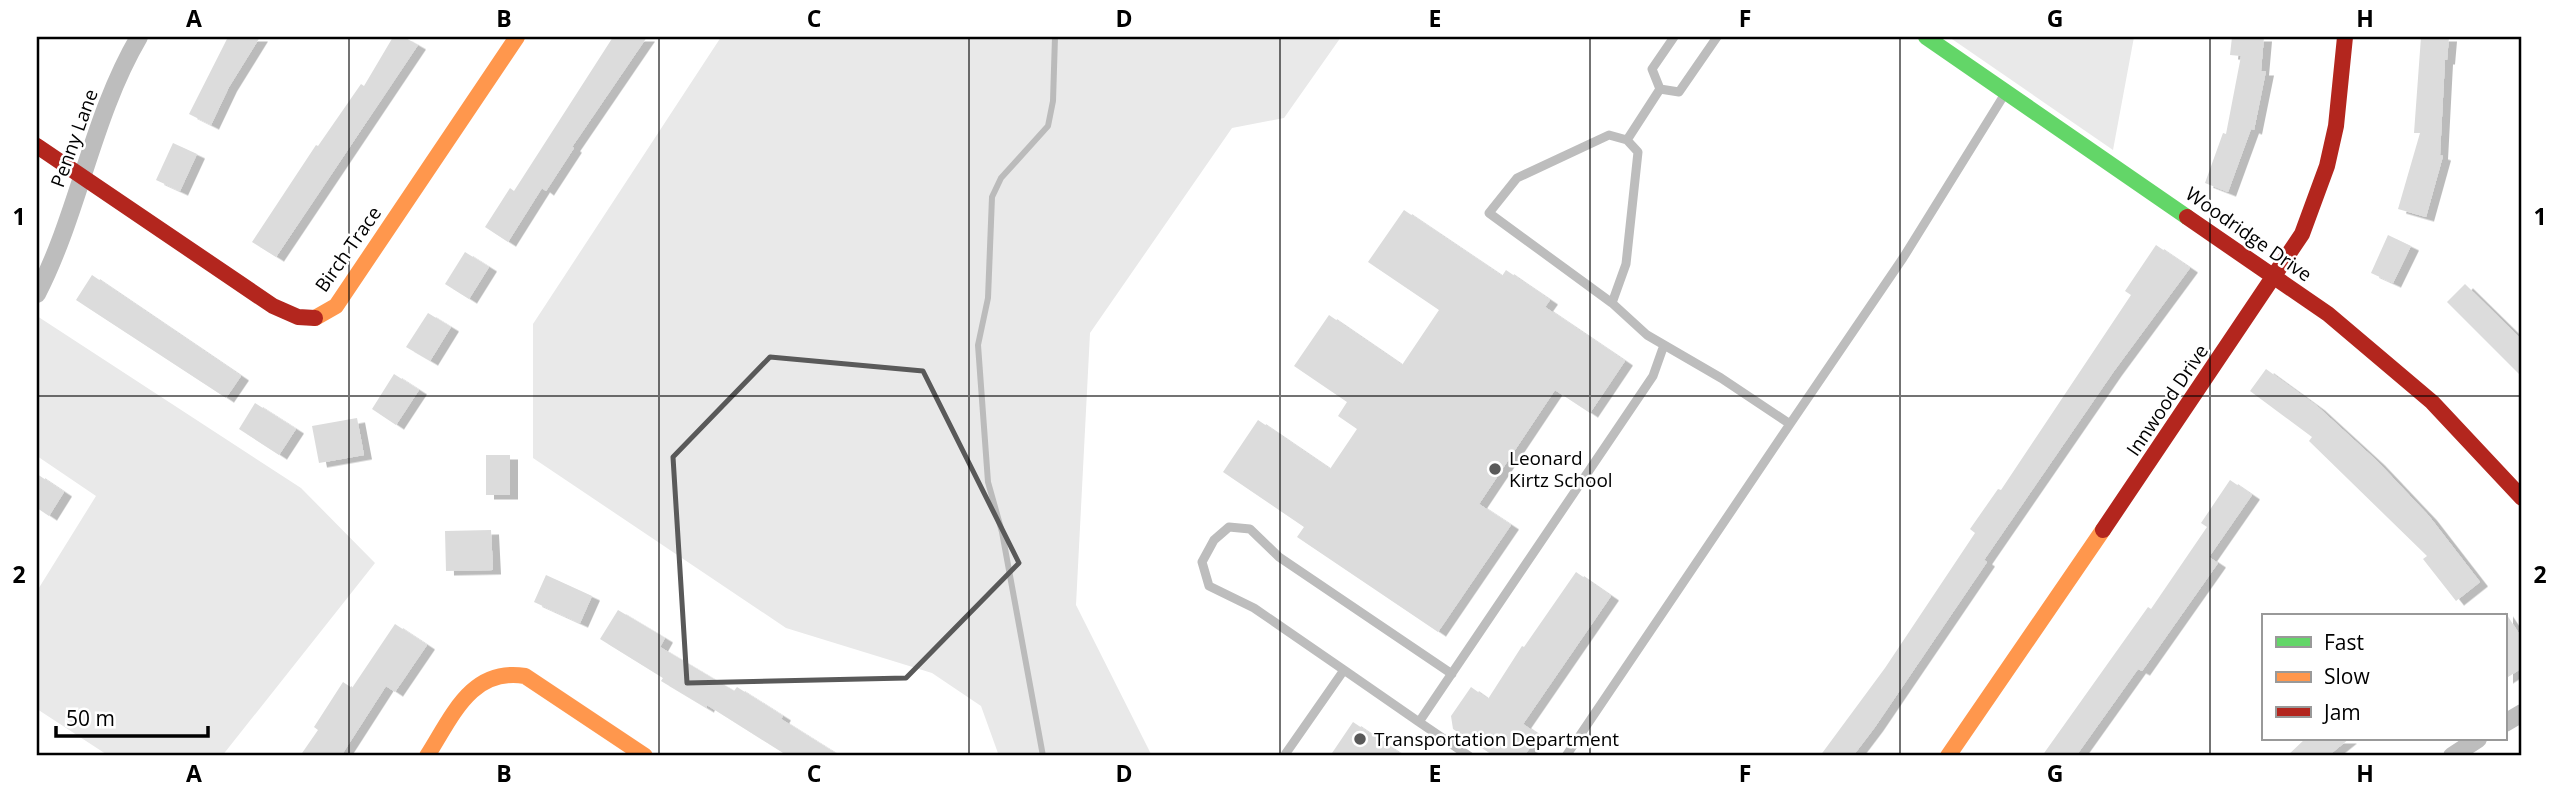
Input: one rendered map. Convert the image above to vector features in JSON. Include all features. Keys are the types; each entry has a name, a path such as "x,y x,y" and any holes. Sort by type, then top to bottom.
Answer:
{"street":[{"name":"Penny Lane","path":"37,294 52,265 109,99 139,37"},
{"name":"Birch Trace","path":"37,146 283,312 302,320 315,320 336,306 517,37"},
{"name":"Woodridge Drive","path":"1926,37 2328,314 2386,361 2478,448 2522,498"},
{"name":"Innwood Drive","path":"1948,756 2274,277 2307,223 2327,166 2338,114 2345,37"},
{"path":"427,756 478,683 503,673 525,676 645,756"},
{"path":"2506,722 2522,713"},
{"path":"2452,756 2476,740"}],"lane":[{"path":"1660,89 1652,69 1674,37"},
{"path":"1660,89 1679,92 1717,37"},
{"path":"1627,140 1660,89"},
{"path":"1566,756 1903,258 2006,92"},
{"path":"1612,303 1626,264 1638,152 1627,140 1609,135 1517,178 1489,213 1612,303 1647,335 1721,378 1790,424"},
{"path":"1419,722 1653,376 1664,345"},
{"path":"1452,674 1279,557 1250,529 1229,527 1214,540 1202,562 1209,586 1254,608 1469,756"},
{"path":"1284,756 1344,670"}],"highlighted area":[{"path":"770,357 923,371 1019,563 906,678 687,683 673,457"}],"shaded area":[{"path":"721,37 1341,37 1284,118 1232,128 1090,333 1076,605 1152,756 999,756 981,706 932,673 786,628 533,458 533,324"},
{"path":"1949,37 2134,37 2113,150"},
{"path":"37,316 301,488 375,563 222,756 109,756 37,709 37,591 96,496 37,456"}],"building":[{"path":"228,37 260,37 229,87 211,125 189,114"},
{"path":"393,37 404,37 418,45 276,257 252,242 316,145 318,146 361,84 364,86"},
{"path":"613,37 647,37 572,147 574,148 546,191 542,188 508,242 485,227 510,188 514,191"},
{"path":"2232,37 2264,37 2261,71 2266,71 2254,130 2251,129 2228,192 2205,183 2223,133 2226,134 2241,56 2230,55"},
{"path":"2421,37 2449,37 2445,60 2440,155 2443,156 2426,217 2398,209 2420,133 2414,133"},
{"path":"173,143 197,154 180,191 156,180"},
{"name":"Leonard Kirtz School","path":"1404,210 1502,276 1506,270 1550,300 1545,307 1625,361 1590,413 1555,390 1479,504 1511,525 1438,632 1297,537 1304,527 1223,472 1258,420 1330,469 1357,429 1338,416 1347,402 1294,366 1329,315 1402,365 1439,310 1368,262"},
{"path":"2388,235 2411,246 2393,283 2371,273"},
{"path":"2156,245 2190,268 2114,371 1984,560 1987,562 1875,727 1853,756 1820,756 1885,668 1975,533 1970,529 1998,489 2001,490 2131,295 2125,291"},
{"path":"465,252 489,267 469,299 445,284"},
{"path":"92,275 241,376 226,398 76,300"},
{"path":"2465,284 2522,340 2522,377 2447,302"},
{"path":"428,313 451,327 430,361 406,347"},
{"path":"2266,369 2317,406 2377,461 2429,516 2480,582 2456,601 2423,559 2427,556 2309,441 2312,437 2250,391"},
{"path":"394,374 419,390 396,425 372,409"},
{"path":"255,403 296,429 279,455 239,429"},
{"path":"357,418 364,455 319,463 312,426"},
{"path":"486,455 510,455 510,495 486,495"},
{"path":"37,474 64,492 49,516 37,508"},
{"path":"2230,480 2252,495 2209,557 2218,563 2142,671 2138,669 2076,756 2042,756 2148,607 2151,609 2207,527 2201,523"},
{"path":"491,530 493,570 446,571 445,531"},
{"path":"1576,572 1611,596 1523,724 1539,735 1524,756 1494,756 1453,729 1451,716 1471,687 1488,699 1522,646 1524,647"},
{"path":"546,575 592,596 580,623 534,602"},
{"path":"618,610 665,638 660,647 734,691 737,687 840,756 788,756 707,705 706,708 661,681 663,678 600,639"},
{"path":"2505,612 2522,638 2522,668 2506,678 2506,614"},
{"path":"395,624 427,645 395,692 386,686 341,756 300,756 318,730 314,727 343,682 352,688"},
{"name":"Transportation Department","path":"1353,722 1404,756 1330,756"},
{"path":"2304,740 2348,740 2328,756 2287,756"}],"waterway":[{"path":"1043,756 1002,532 988,482 978,345 988,298 992,197 1001,178 1048,126 1053,101 1055,37"}],"traffic: fast":[{"path":"1926,37 2187,217"}],"traffic: slow":[{"path":"315,318 336,306 517,37"},
{"path":"1948,756 2103,530"},
{"path":"427,756 465,698 490,679 506,675 525,676 645,756"}],"traffic: jam":[{"path":"2103,530 2302,234 2327,166 2336,126 2345,37"},
{"path":"37,146 273,306 298,317 315,318"},
{"path":"2187,217 2328,314 2432,402 2522,498"}],"place":[{"name":"Leonard Kirtz School","path":"1495,469"},
{"name":"Transportation Department","path":"1360,739"}]}
